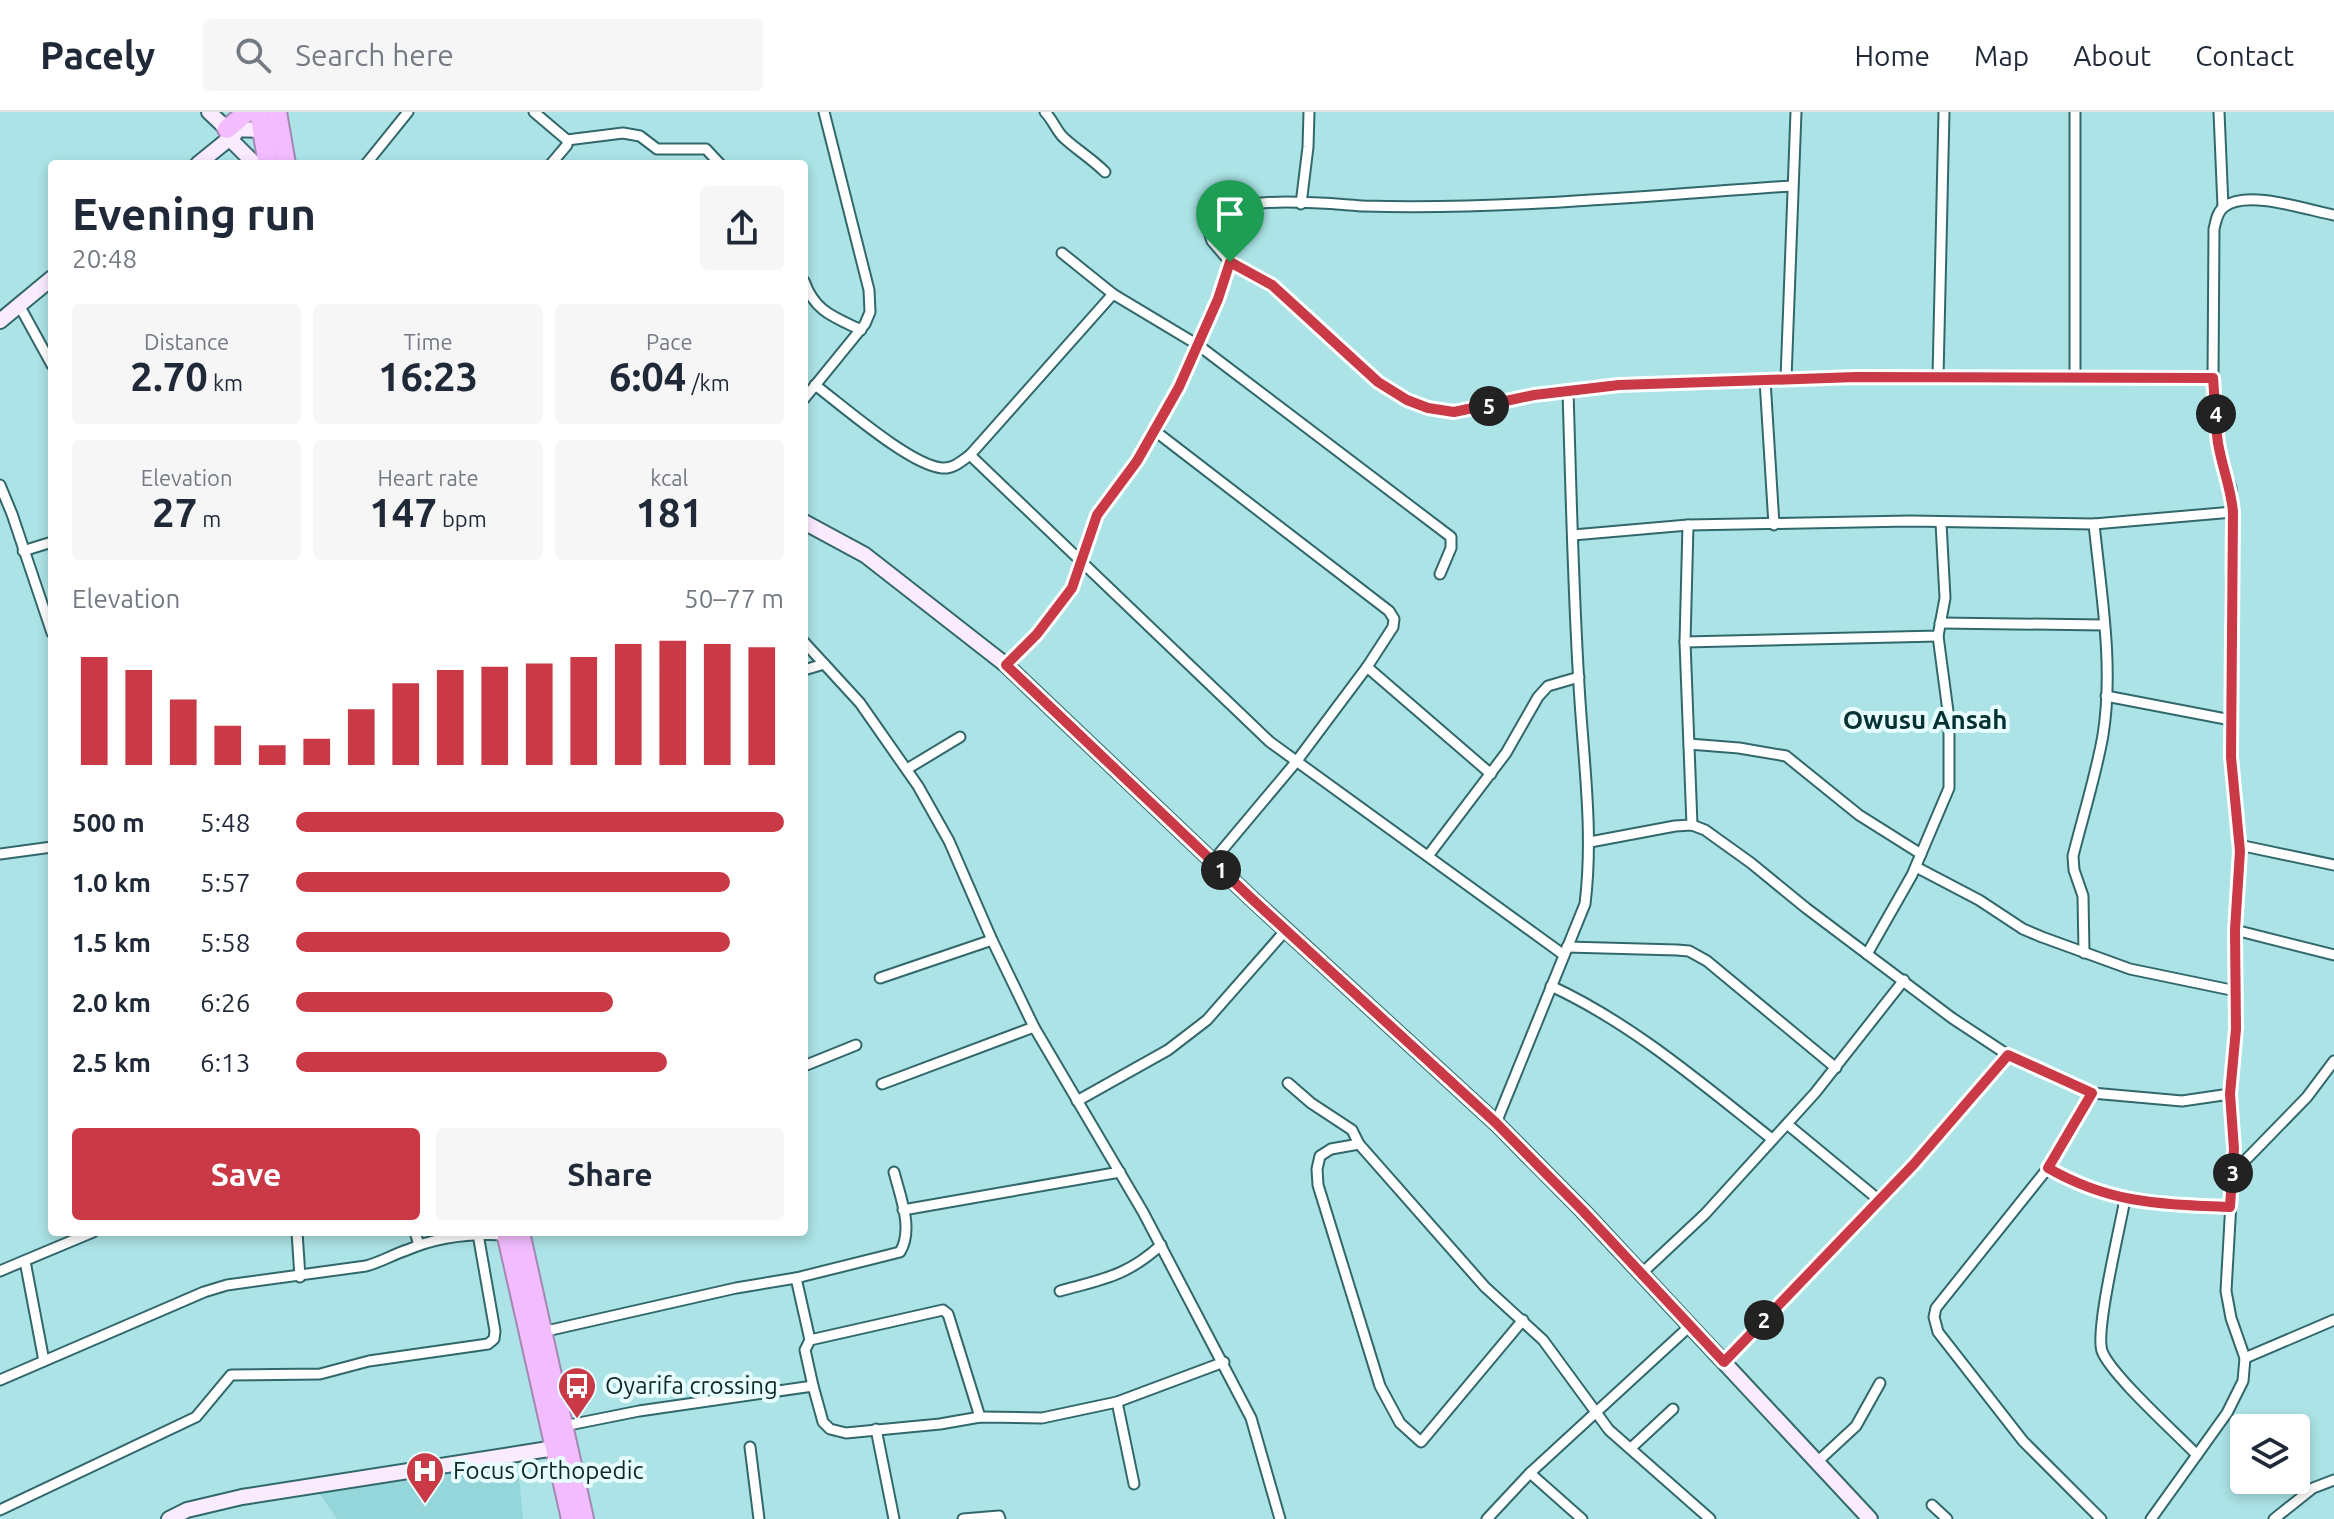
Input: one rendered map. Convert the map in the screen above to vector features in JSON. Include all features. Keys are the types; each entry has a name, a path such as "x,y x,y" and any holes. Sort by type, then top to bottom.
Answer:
{"highway":[{"path":"277,112 285,160"},
{"path":"261,121 267,160"},
{"path":"512,1236 542,1332 584,1519"},
{"path":"512,1236 571,1519"}],"street":[{"path":"209,112 236,127 253,160"},
{"path":"369,160 408,112"},
{"path":"534,112 567,140 623,133 640,136 657,149 706,149 716,160"},
{"path":"808,394 861,330 871,303 824,112"},
{"path":"1045,112 1056,123 1061,137 1105,172"},
{"path":"1301,204 1309,112"},
{"path":"1786,379 1796,112"},
{"path":"1938,377 1944,112"},
{"path":"2075,112 2075,376"},
{"path":"2219,112 2223,207"},
{"path":"202,160 236,127 261,121 282,144"},
{"path":"554,160 567,145 567,140"},
{"path":"1791,186 1444,208 1301,204 1239,206 1211,216 1206,223 1208,235 1230,262 1272,285 1378,382 1407,400 1428,408 1454,412 1619,385 1938,377 2213,378"},
{"path":"2151,1519 2227,1413 2243,1381 2245,1358 2231,1318 2226,1291 2233,1173 2234,1125 2230,1094 2239,845 2231,757 2233,512 2231,488 2218,439 2213,378 2214,229 2223,207 2240,200 2262,201 2334,215"},
{"path":"1062,253 1113,294 1198,345 1451,537 1451,548 1440,574"},
{"path":"1006,665 1037,634 1072,588 1097,515 1155,431 1198,345 1230,262"},
{"path":"0,321 48,281"},
{"path":"808,291 812,301 821,309 861,330"},
{"path":"815,385 904,451 934,466 952,467 970,455 1113,294"},
{"path":"19,305 48,358"},
{"path":"1765,380 1774,525"},
{"path":"1496,1123 1585,904 1590,842 1579,677 1568,391"},
{"path":"1155,431 1392,615 1393,627 1367,667 1296,762 1213,861"},
{"path":"970,455 1270,742 1428,856 1566,951 1677,950 1697,955 1836,1068"},
{"path":"0,485 48,622"},
{"path":"1573,535 1688,525 1910,521 2094,524 2233,512"},
{"path":"0,521 12,514"},
{"path":"1867,954 1916,867 1950,779 1949,719 1938,636 1945,598 1941,523"},
{"path":"808,524 865,555 1006,665 1286,930 1496,1123 1642,1273 1870,1519"},
{"path":"2084,953 2083,896 2074,870 2073,856 2103,734 2106,696 2104,625 2094,524"},
{"path":"1688,525 1685,642 1692,825"},
{"path":"23,551 48,543"},
{"path":"1940,623 2104,625"},
{"path":"1685,642 1938,636"},
{"path":"808,646 849,689 907,769 949,841 1034,1027 1120,1172 1224,1362 1251,1418 1280,1519"},
{"path":"808,669 824,664"},
{"path":"1367,667 1491,774"},
{"path":"1428,856 1491,774 1520,732 1538,697 1548,686 1579,677"},
{"path":"2106,696 2231,720"},
{"path":"907,769 960,737"},
{"path":"1689,744 1786,756 1859,815 1921,854"},
{"path":"1590,842 1675,826 1692,825 1705,830 1952,1018 2008,1055 2092,1093 2182,1101 2230,1094"},
{"path":"2239,845 2334,865"},
{"path":"0,854 48,848"},
{"path":"1916,867 1979,900 2023,929 2084,953 2160,977 2236,991"},
{"path":"1077,1101 1168,1050 1207,1020 1286,930"},
{"path":"2235,930 2334,955"},
{"path":"880,978 992,940"},
{"path":"1642,1273 1705,1214 1787,1124 1836,1068 1904,980"},
{"path":"1551,986 1589,1003 1673,1061 1772,1139"},
{"path":"882,1084 1034,1027"},
{"path":"808,1064 856,1045"},
{"path":"1724,1362 1914,1164 2008,1055"},
{"path":"2233,1173 2280,1127 2334,1061"},
{"path":"1288,1083 1311,1103 1352,1130 1359,1144 1485,1287 1543,1340 1609,1430 1710,1519"},
{"path":"2092,1093 2048,1168 1936,1308 1935,1325 2023,1441 2101,1519"},
{"path":"1787,1124 1879,1200"},
{"path":"1359,1144 1331,1149 1320,1156 1318,1185 1380,1386 1400,1423 1421,1442 1523,1320"},
{"path":"2048,1168 2100,1193 2125,1199 2230,1207"},
{"path":"542,1332 736,1288 796,1278 900,1252 907,1236 894,1172"},
{"path":"903,1210 1120,1172"},
{"path":"2125,1199 2100,1326 2101,1348 2116,1372 2197,1455"},
{"path":"0,1271 84,1236"},
{"path":"297,1236 300,1277"},
{"path":"416,1236 419,1245"},
{"path":"0,1380 204,1292 227,1285 300,1277 384,1261 419,1245 452,1236"},
{"path":"0,1510 196,1417 231,1375 320,1374 369,1361 488,1344 494,1339 495,1331 478,1236"},
{"path":"1060,1291 1119,1275 1147,1258 1161,1245"},
{"path":"25,1261 44,1361"},
{"path":"796,1278 810,1340 805,1350 823,1422 830,1429 846,1433 980,1417 1042,1418 1117,1402 1224,1362"},
{"path":"810,1340 943,1310 948,1314 980,1417"},
{"path":"2245,1358 2334,1320"},
{"path":"1487,1519 1530,1473 1691,1325"},
{"path":"1816,1463 1856,1426 1880,1383"},
{"path":"564,1426 639,1411 813,1386"},
{"path":"1117,1402 1134,1484"},
{"path":"1631,1448 1673,1409"},
{"path":"876,1429 894,1519"},
{"path":"750,1447 759,1519"},
{"path":"169,1519 187,1510 242,1497 555,1448"},
{"path":"1530,1473 1582,1519"},
{"path":"2274,1519 2313,1488 2334,1480"},
{"path":"1932,1505 1947,1519"},
{"path":"963,1519 993,1515 1000,1519"}],"shaded area":[{"name":"Focus Orthopedic","path":"503,1464 519,1477 523,1519 337,1519 318,1491"}],"place":[{"name":"Oyarifa crossing","path":"577,1420"},
{"name":"Focus Orthopedic","path":"425,1505"}],"district":[{"name":"Owusu Ansah","path":"1925,720"}],"route":[{"path":"1230,262 1272,285 1378,382 1407,400 1428,408 1454,412 1534,395 1619,385 1856,377 2213,378 2218,439 2231,488 2234,536 2231,757 2240,851 2235,930 2236,1029 2230,1094 2234,1149 2230,1207 2125,1199 2100,1193 2048,1168 2092,1093 2008,1055 1914,1164 1724,1362 1496,1123 1252,899 1006,665 1037,634 1072,588 1097,515 1137,461 1179,387 1218,299 1230,262"}]}
